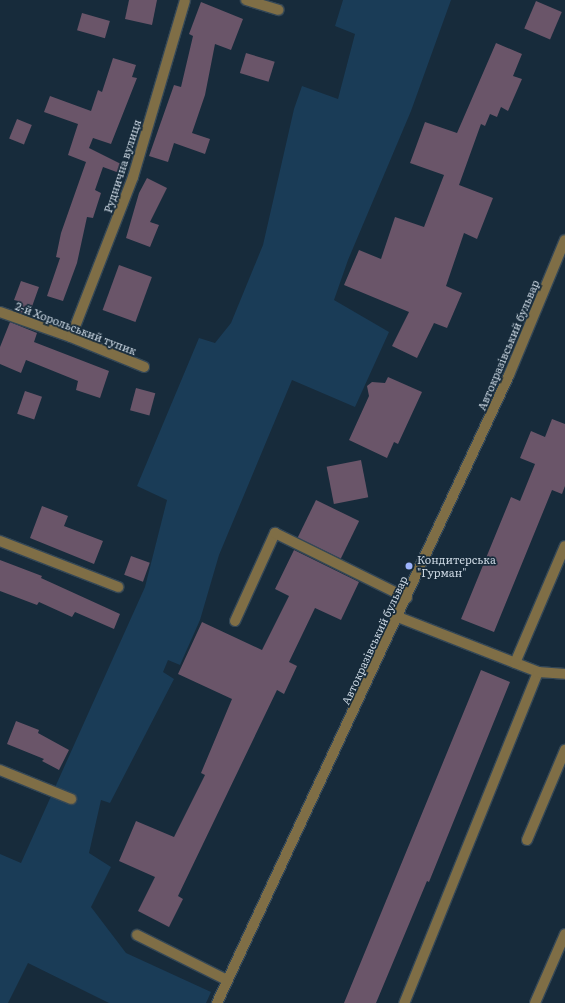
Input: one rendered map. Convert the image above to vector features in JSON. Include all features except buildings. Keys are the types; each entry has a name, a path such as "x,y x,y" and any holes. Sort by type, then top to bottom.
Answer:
{"street":[{"name":"Руднична вулиця","path":"71,337 133,176 185,0"},
{"path":"246,0 278,10"},
{"name":"Автокразівський бульвар","path":"216,1003 510,375 565,240"},
{"name":"2-й Хорольський тупик","path":"0,312 71,337 144,367"},
{"path":"235,621 275,533 406,598"},
{"path":"0,541 118,587"},
{"path":"515,663 565,546"},
{"path":"398,617 538,672 565,674"},
{"path":"404,1003 538,672"},
{"path":"527,840 565,750"},
{"path":"0,770 71,799"},
{"path":"535,1003 565,934"},
{"path":"137,935 227,980"}],"shaded area":[{"path":"343,0 451,0 411,111 348,260 334,300 389,332 355,407 292,380 219,555 200,620 180,665 168,660 163,672 174,679 110,803 101,800 89,853 111,867 91,907 126,953 211,992 206,1003 109,1003 28,963 8,1003 0,1003 0,854 21,863 145,587 167,500 137,486 199,338 215,343 231,323 263,245 294,109 302,86 338,99 355,34 335,26"}],"place":[{"name":"Кондитерська \"Гурман\"","path":"409,566"}]}
